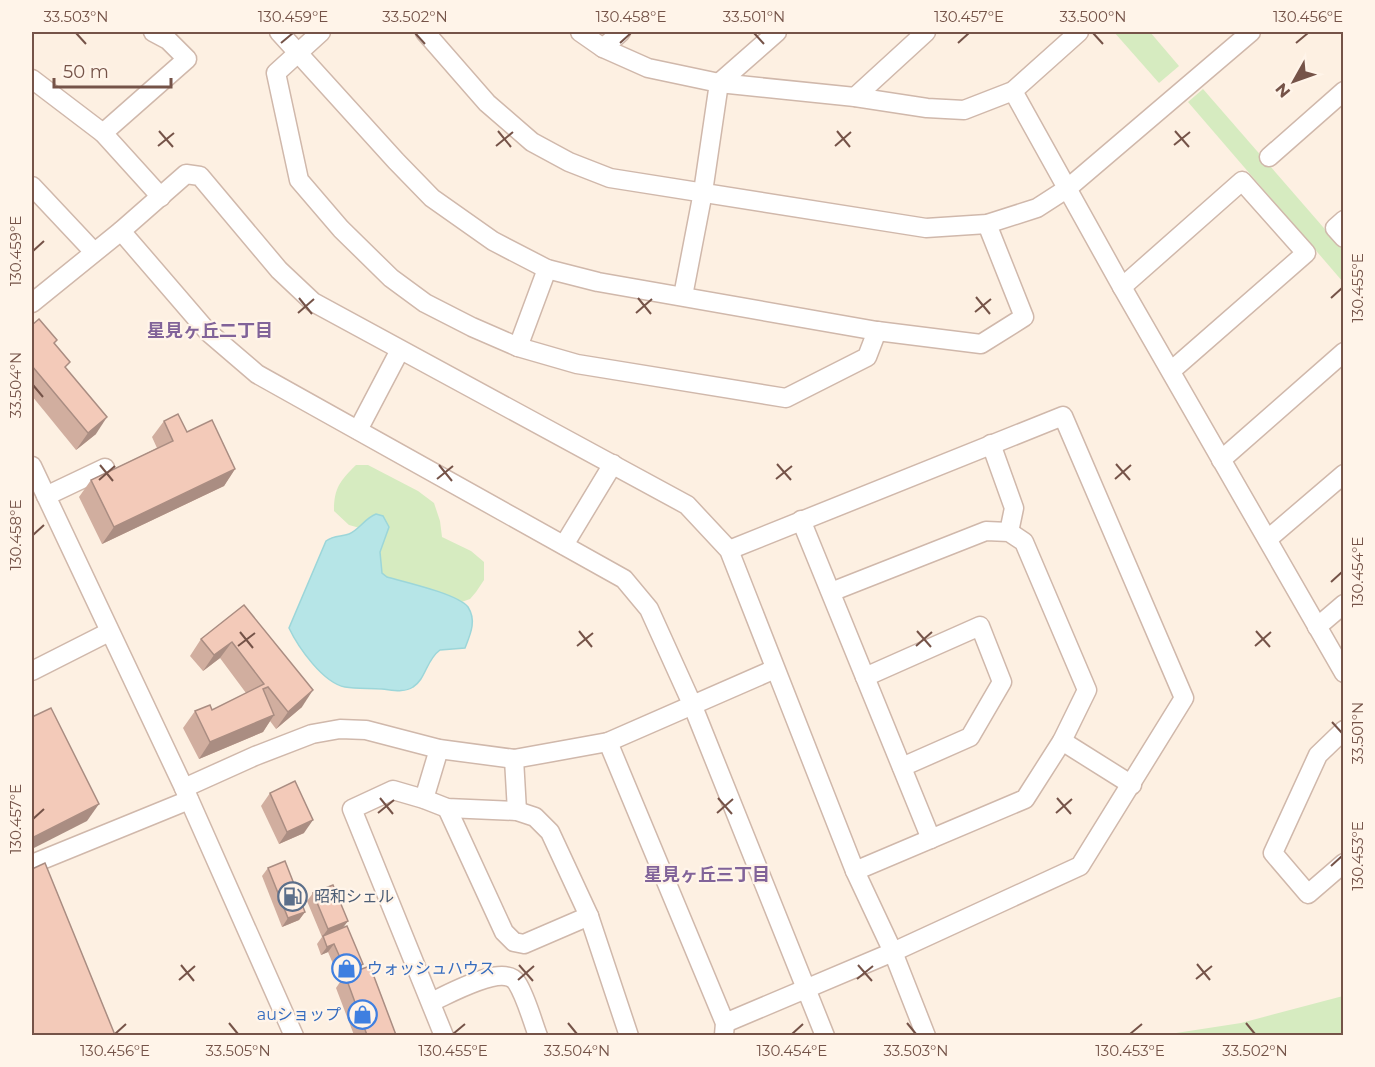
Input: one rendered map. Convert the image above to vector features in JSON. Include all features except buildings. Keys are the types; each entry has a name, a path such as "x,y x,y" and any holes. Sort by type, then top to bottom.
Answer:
{"street":[{"path":"103,133 187,59 168,40 153,32"},
{"path":"279,32 432,198 493,241 547,269 598,282 877,331 981,344 1024,317 987,224"},
{"path":"321,32 276,73 298,180 341,229 391,278 425,303 518,347 577,364 786,398 867,357 877,331"},
{"path":"424,32 487,103 532,142 569,162 610,178 926,228 987,224 1037,208 1068,188 1251,32"},
{"path":"580,32 603,48 648,68 719,83 855,97 927,108 964,110 1014,91 1078,32"},
{"path":"603,48 621,32"},
{"path":"683,296 703,192 719,83 777,32"},
{"path":"855,97 926,32"},
{"path":"32,79 103,133 160,197"},
{"path":"1014,91 1122,287 1344,674"},
{"path":"1269,157 1344,91"},
{"path":"32,300 121,231 186,174 200,176 279,270 313,302 687,505 729,550 855,871 893,952 926,1035"},
{"path":"1122,287 1242,181 1306,253 1171,371"},
{"path":"32,186 94,252"},
{"path":"1344,220 1335,228 1344,238"},
{"path":"121,231 208,333 256,374 624,579 649,609 692,705 825,1035"},
{"path":"518,347 547,269"},
{"path":"358,430 400,350"},
{"path":"1221,460 1344,352"},
{"path":"608,742 724,1029 807,987 893,952 1080,866 1185,698 1063,416 729,550"},
{"path":"991,444 1014,508 1009,532"},
{"path":"564,545 613,464"},
{"path":"32,466 186,794 294,1035"},
{"path":"46,496 105,468"},
{"path":"1268,539 1344,474"},
{"path":"801,520 931,839"},
{"path":"831,592 986,531 1009,532 1024,542 1087,690 1062,741 1025,799 855,871"},
{"path":"1317,627 1344,604"},
{"path":"865,677 980,626 1002,682 970,737 902,767"},
{"path":"32,671 109,632"},
{"path":"32,864 186,794 255,756 312,734 340,729 366,730 439,749 514,759 608,742 775,669"},
{"path":"1344,730 1318,755 1273,854 1308,894 1344,863"},
{"path":"1062,741 1132,785"},
{"path":"424,799 439,749"},
{"path":"514,759 517,811"},
{"path":"444,1035 352,809 393,790 447,808 517,811 535,817 550,832 589,916 629,1035"},
{"path":"447,808 504,932 514,942 524,944 589,916"},
{"path":"431,1002 492,975 506,975 516,981 538,1035"}],"green space":[{"path":"1114,32 1150,32 1179,66 1159,83"},
{"path":"1203,89 1343,250 1343,282 1188,102"},
{"path":"356,465 368,465 418,491 434,503 442,537 471,551 484,562 484,580 470,599 456,604 400,589 375,569 374,532 349,525 334,511 335,496 339,485"},
{"path":"1343,996 1343,1035 1163,1035 1241,1023"}],"water":[{"path":"376,514 383,516 389,527 380,552 382,573 387,577 454,598 468,607 472,617 472,628 465,648 440,650 435,654 417,684 406,690 354,688 337,684 328,679 312,663 298,645 289,628 326,541 353,532"}],"place":[{"name":"昭和シェル","path":"293,896"},
{"name":"ウォッシュハウス","path":"346,968"},
{"name":"auショップ","path":"362,1014"}],"district":[{"name":"星見ヶ丘二丁目","path":"210,331"},
{"name":"星見ヶ丘三丁目","path":"707,875"}]}
